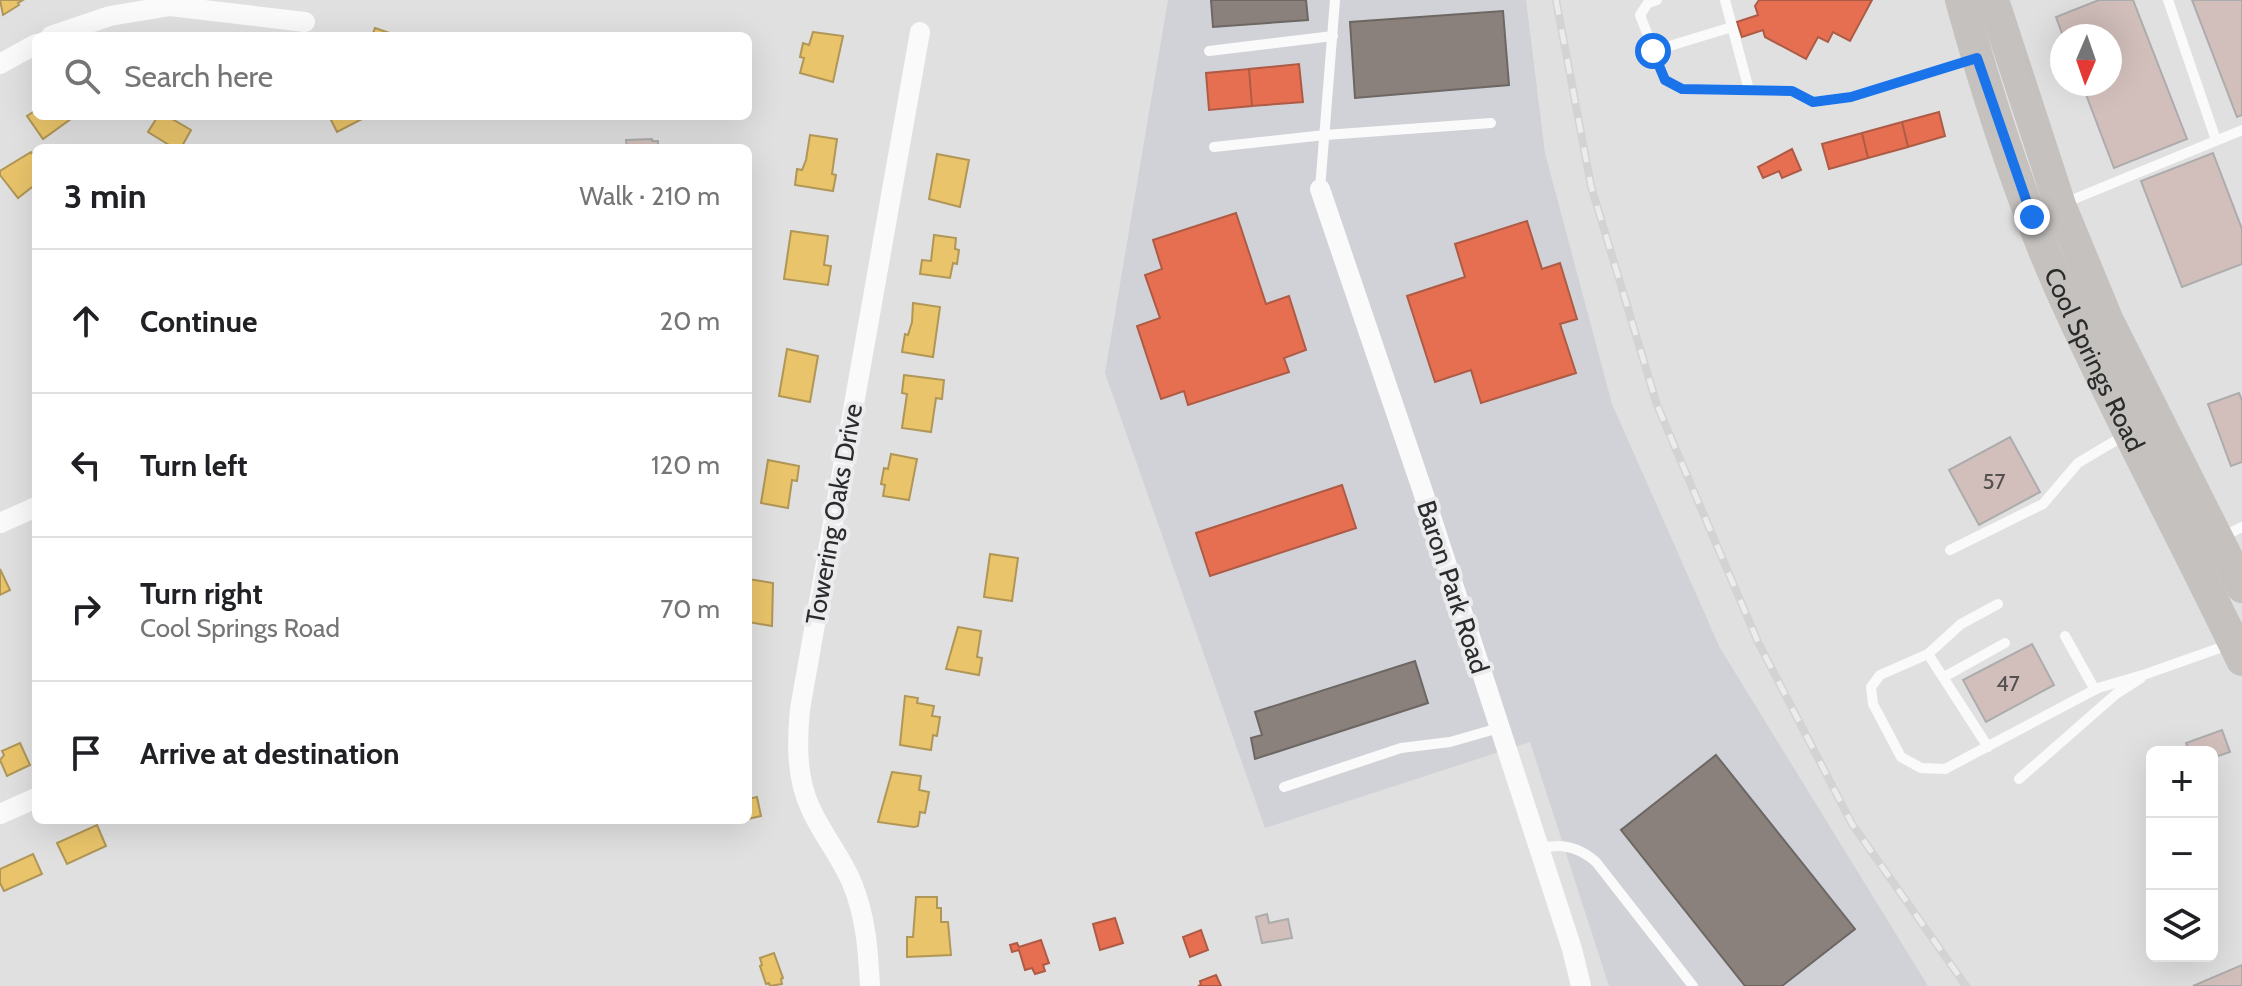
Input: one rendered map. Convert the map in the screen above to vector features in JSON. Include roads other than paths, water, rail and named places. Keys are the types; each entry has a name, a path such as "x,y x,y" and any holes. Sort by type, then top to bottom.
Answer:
{"main road":[{"name":"Cool Springs Road","path":"1961,0 1977,58 2046,211 2118,344 2230,533 2242,587"},
{"name":"Cool Springs Road","path":"1993,0 2069,309 2239,647"}],"street":[{"path":"63,32 110,16 170,6 305,22"},
{"name":"Towering Oaks Drive","path":"870,986 867,930 862,911 851,881 809,805 799,768 797,740 920,32"},
{"path":"0,64 32,46"},
{"name":"Baron Park Road","path":"1320,189 1422,489 1572,949 1581,986"},
{"path":"0,523 32,509"},
{"path":"0,814 32,800"}],"lane":[{"path":"1320,189 1335,0"},
{"path":"1634,0 1665,80 1682,89 1792,91 1813,102 1851,97 1977,58"},
{"path":"1640,15 1648,3 1657,0"},
{"path":"1725,0 1749,90"},
{"path":"2168,0 2216,140"},
{"path":"1653,51 1732,27"},
{"path":"1209,51 1333,36"},
{"path":"1214,147 1491,123"},
{"path":"2046,211 2242,130"},
{"path":"1950,550 2043,504 2078,463 2130,432"},
{"path":"1998,604 1961,624 1928,654 1880,675 1871,687 1873,704 1901,757 1921,768 1945,769 2095,690 2239,647"},
{"path":"2065,636 2095,690"},
{"path":"1944,677 2005,643"},
{"path":"1928,654 1988,747"},
{"path":"2019,779 2116,694 2146,674"},
{"path":"1284,787 1401,748 1450,742 1499,728"},
{"path":"1539,849 1563,845 1585,853 1596,862 1693,986"}],"railway":[{"path":"1556,0 1591,186 1657,405 1758,642 1852,824 1966,986"}]}
